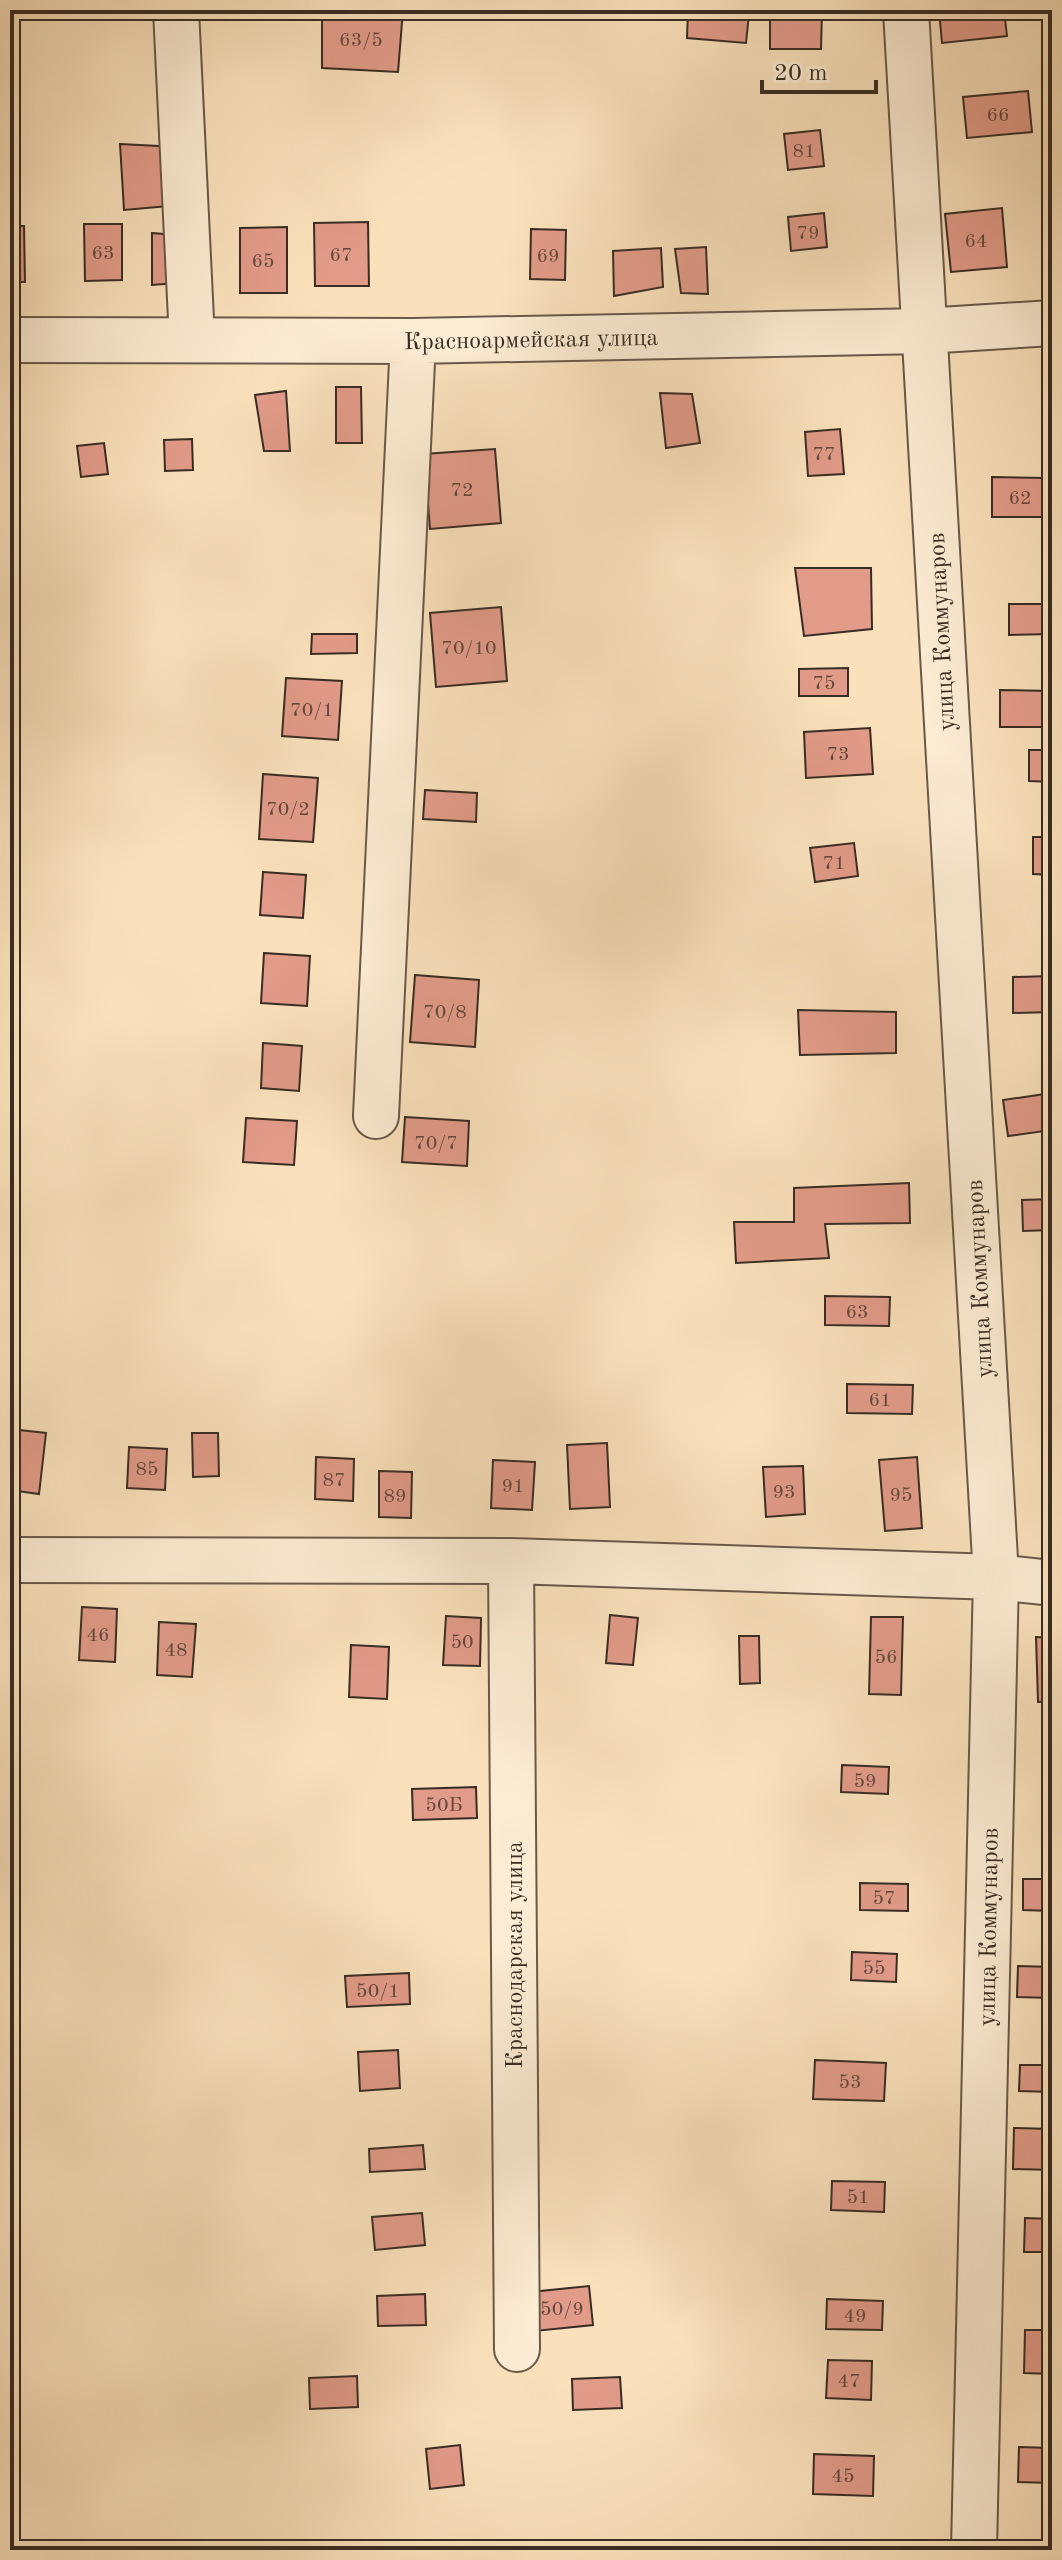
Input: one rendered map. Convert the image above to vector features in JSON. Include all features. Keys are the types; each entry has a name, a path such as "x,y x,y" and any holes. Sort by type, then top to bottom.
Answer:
{"street":[{"path":"176,10 192,340"},
{"name":"улица Коммунаров","path":"906,10 996,1577 974,2550"},
{"name":"Красноармейская улица","path":"10,340 413,341 924,331 1052,323"},
{"path":"376,1116 413,341"},
{"path":"10,1560 511,1561 996,1577 1052,1583"},
{"name":"Краснодарская улица","path":"511,1561 517,2349"}],"building":[{"path":"322,10 403,10 398,72 322,68"},
{"path":"688,10 822,10 821,49 770,49 770,17 749,14 746,43 687,38"},
{"path":"939,10 1004,10 1007,36 942,43"},
{"path":"1028,91 1032,132 967,138 963,97"},
{"path":"820,130 824,166 788,170 784,134"},
{"path":"120,144 178,147 180,205 124,210"},
{"path":"1002,208 1007,267 951,272 945,214"},
{"path":"824,213 827,247 791,251 788,217"},
{"path":"368,222 369,286 315,286 314,223"},
{"path":"84,224 122,224 122,280 85,281"},
{"path":"10,226 24,226 25,282 10,282"},
{"path":"287,227 287,293 240,293 240,228"},
{"path":"531,229 566,230 565,280 530,279"},
{"path":"152,233 175,235 177,283 152,285"},
{"path":"706,247 708,294 681,293 675,249"},
{"path":"661,248 663,287 614,296 613,251"},
{"path":"336,387 361,387 362,443 336,443"},
{"path":"286,391 290,451 264,451 255,395"},
{"path":"660,393 692,394 700,443 666,448"},
{"path":"840,429 844,474 808,476 805,432"},
{"path":"192,439 193,470 165,471 164,440"},
{"path":"104,443 108,474 81,477 77,446"},
{"path":"495,449 501,523 430,529 424,454"},
{"path":"992,477 1048,478 1048,517 992,517"},
{"path":"795,568 871,568 872,629 804,636"},
{"path":"1009,604 1052,604 1052,634 1009,635"},
{"path":"501,607 507,681 436,687 430,613"},
{"path":"312,634 357,634 357,653 311,654"},
{"path":"848,668 848,696 799,696 799,669"},
{"path":"286,678 342,681 338,740 282,736"},
{"path":"1000,690 1051,691 1052,727 1000,727"},
{"path":"870,728 873,774 806,778 804,732"},
{"path":"1029,750 1052,750 1052,782 1029,781"},
{"path":"263,774 318,778 313,842 259,839"},
{"path":"425,790 477,793 476,822 423,819"},
{"path":"1033,837 1052,837 1052,875 1033,874"},
{"path":"854,843 858,876 815,882 810,848"},
{"path":"263,872 306,875 303,918 260,915"},
{"path":"264,953 310,956 307,1006 261,1003"},
{"path":"415,975 479,980 475,1047 410,1042"},
{"path":"1052,976 1052,1012 1013,1013 1013,977"},
{"path":"798,1010 896,1012 896,1053 800,1055"},
{"path":"263,1043 302,1046 299,1091 261,1088"},
{"path":"1052,1093 1052,1130 1008,1136 1003,1100"},
{"path":"405,1117 469,1121 467,1166 402,1162"},
{"path":"246,1118 297,1121 294,1165 243,1162"},
{"path":"909,1183 910,1223 825,1224 829,1258 736,1263 734,1222 794,1222 794,1188"},
{"path":"1052,1199 1052,1230 1023,1231 1022,1200"},
{"path":"825,1296 890,1297 889,1326 825,1325"},
{"path":"847,1384 913,1385 912,1414 847,1413"},
{"path":"10,1429 46,1433 39,1494 10,1490"},
{"path":"192,1433 218,1433 219,1476 193,1477"},
{"path":"607,1443 610,1507 570,1509 567,1445"},
{"path":"129,1447 167,1449 165,1490 127,1488"},
{"path":"316,1457 354,1459 353,1501 315,1499"},
{"path":"917,1457 922,1528 885,1531 879,1460"},
{"path":"493,1460 535,1462 532,1510 491,1508"},
{"path":"803,1466 805,1514 766,1517 763,1467"},
{"path":"379,1471 412,1472 411,1518 379,1517"},
{"path":"1042,1472 1052,1472 1052,1536 1042,1536"},
{"path":"82,1607 117,1609 115,1662 79,1660"},
{"path":"610,1615 638,1618 633,1665 606,1663"},
{"path":"446,1616 481,1618 480,1666 443,1665"},
{"path":"871,1617 903,1617 901,1695 869,1694"},
{"path":"159,1622 196,1624 192,1677 157,1675"},
{"path":"739,1636 759,1636 760,1683 740,1684"},
{"path":"1036,1637 1052,1638 1052,1701 1038,1702"},
{"path":"351,1645 389,1647 387,1699 349,1697"},
{"path":"842,1765 889,1767 888,1794 841,1792"},
{"path":"476,1787 477,1818 413,1820 412,1789"},
{"path":"1023,1879 1052,1879 1052,1911 1023,1910"},
{"path":"860,1883 908,1884 908,1911 860,1910"},
{"path":"852,1952 897,1954 896,1982 851,1980"},
{"path":"1018,1966 1052,1967 1052,1998 1017,1997"},
{"path":"409,1973 410,2004 347,2007 345,1976"},
{"path":"398,2050 400,2088 360,2091 358,2052"},
{"path":"815,2060 886,2063 884,2101 813,2099"},
{"path":"1020,2065 1052,2065 1052,2092 1019,2091"},
{"path":"1014,2128 1052,2129 1052,2170 1013,2169"},
{"path":"423,2145 425,2169 370,2172 369,2149"},
{"path":"832,2181 885,2182 884,2212 831,2210"},
{"path":"422,2213 425,2245 375,2250 372,2217"},
{"path":"1025,2218 1052,2219 1052,2252 1024,2252"},
{"path":"589,2286 593,2325 535,2331 531,2292"},
{"path":"425,2294 426,2325 378,2326 377,2296"},
{"path":"827,2299 883,2301 882,2330 826,2329"},
{"path":"1025,2330 1052,2330 1052,2374 1024,2373"},
{"path":"828,2360 872,2361 871,2400 826,2398"},
{"path":"357,2376 358,2407 310,2409 309,2378"},
{"path":"620,2377 622,2408 573,2410 572,2379"},
{"path":"460,2445 464,2485 430,2489 426,2449"},
{"path":"1019,2447 1052,2448 1052,2483 1018,2482"},
{"path":"814,2454 874,2456 873,2496 813,2494"}]}
